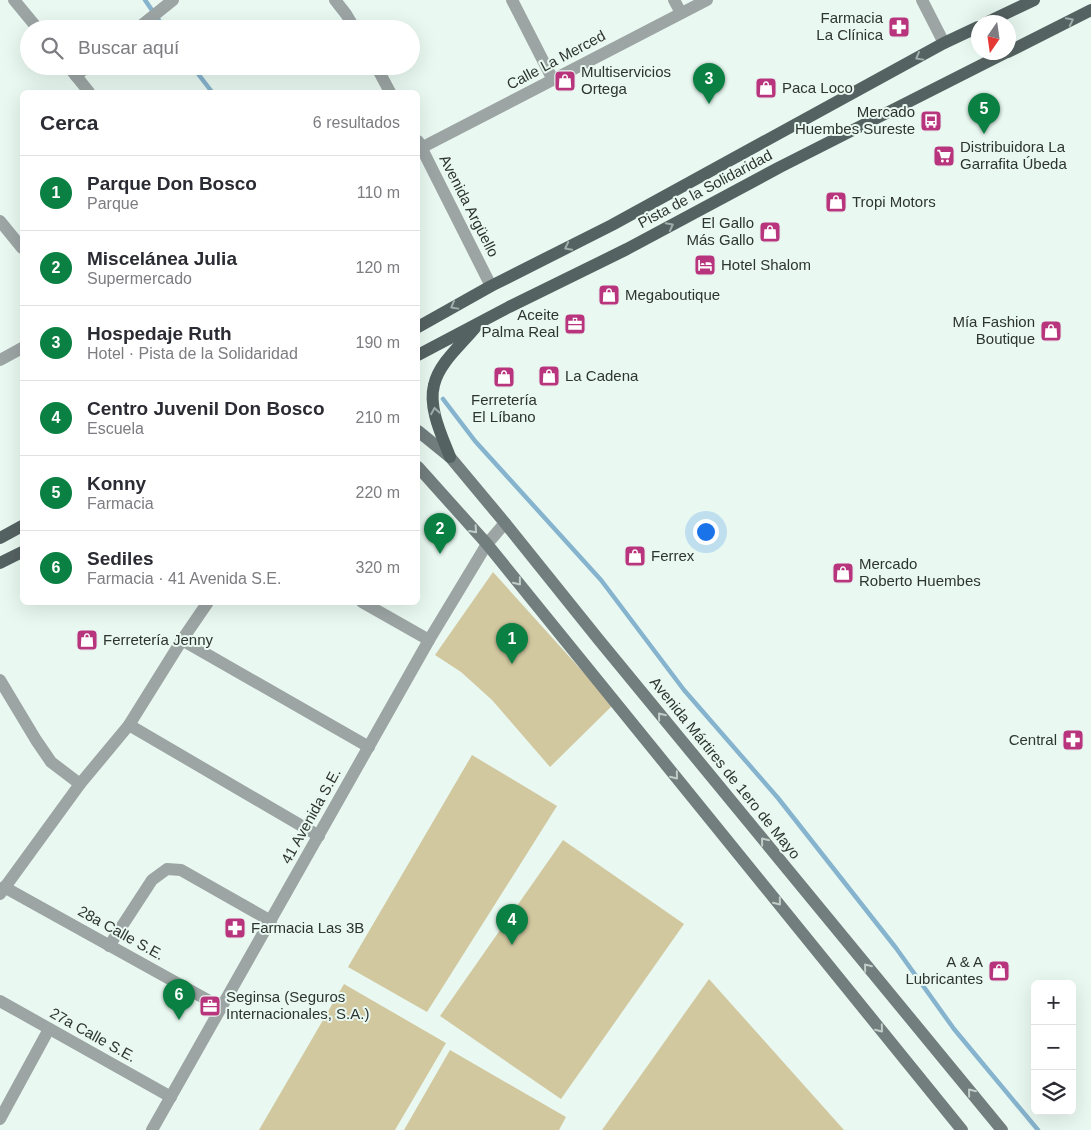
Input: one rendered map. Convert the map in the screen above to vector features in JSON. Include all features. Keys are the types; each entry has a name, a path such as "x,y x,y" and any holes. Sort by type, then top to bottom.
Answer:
{"main road":[{"path":"1003,15 1034,0"},
{"name":"Pista de la Solidaridad","path":"1016,48 1091,10"},
{"name":"Pista de la Solidaridad","path":"420,326 491,286 612,225 944,43 971,30"},
{"name":"Pista de la Solidaridad","path":"420,354 628,249 780,167 992,60"},
{"path":"450,457 437,419 433,398 434,384 443,367 480,322"},
{"name":"Avenida Mártires de 1ero de Mayo","path":"420,433 450,457 506,523 599,640 1002,1130"},
{"path":"420,469 487,544 962,1130"},
{"path":"0,538 20,527"},
{"path":"0,563 20,553"}],"street":[{"path":"14,0 31,20"},
{"path":"335,0 350,20"},
{"path":"512,0 553,80"},
{"path":"674,0 681,13"},
{"name":"Calle La Merced","path":"420,145 553,80 706,0"},
{"path":"922,0 944,43"},
{"path":"147,20 168,4"},
{"path":"75,75 87,90"},
{"path":"381,75 389,90"},
{"name":"Avenida Argüello","path":"420,147 491,286"},
{"path":"0,221 20,246"},
{"path":"0,360 20,349"},
{"name":"41 Avenida S.E.","path":"152,1130 429,640 487,544 506,523"},
{"path":"2,891 80,784 129,725 206,605"},
{"path":"367,605 429,640"},
{"path":"182,640 369,747"},
{"path":"0,680 51,762 80,784"},
{"path":"129,725 319,836"},
{"path":"109,946 152,880 167,869 180,870 271,921"},
{"name":"28a Calle S.E.","path":"2,891 109,946 222,1008"},
{"name":"27a Calle S.E.","path":"0,1002 171,1097"},
{"path":"0,1119 49,1029"}],"shaded area":[{"path":"493,572 613,705 550,767 492,700 461,672 435,655"},
{"path":"472,755 557,806 427,1012 348,967"},
{"path":"563,840 684,924 561,1099 440,1016"},
{"path":"709,979 844,1130 602,1130"},
{"path":"344,984 446,1043 395,1130 259,1130"},
{"path":"450,1050 566,1117 559,1130 404,1130"}],"waterway":[{"path":"145,0 159,20"},
{"path":"199,75 210,90"},
{"path":"443,399 475,441 601,580 684,690 778,798 896,948 954,1029 1038,1130"}],"place":[{"name":"Farmacia La Clínica","path":"899,27"},
{"name":"Multiservicios Ortega","path":"565,81"},
{"name":"Paca Loco","path":"766,88"},
{"name":"Hospedaje Ruth","path":"709,104"},
{"name":"Mercado Huembes Sureste","path":"931,121"},
{"name":"Konny","path":"984,134"},
{"name":"Distribuidora La Garrafita Úbeda","path":"944,156"},
{"name":"Tropi Motors","path":"836,202"},
{"name":"El Gallo Más Gallo","path":"770,232"},
{"name":"Hotel Shalom","path":"705,265"},
{"name":"Megaboutique","path":"609,295"},
{"name":"Aceite Palma Real","path":"575,324"},
{"name":"Mía Fashion Boutique","path":"1051,331"},
{"name":"La Cadena","path":"549,376"},
{"name":"Ferretería El Líbano","path":"504,377"},
{"name":"Miscelánea Julia","path":"440,554"},
{"name":"Ferrex","path":"635,556"},
{"name":"Mercado Roberto Huembes","path":"843,573"},
{"name":"Ferretería Jenny","path":"87,640"},
{"name":"Parque Don Bosco","path":"512,664"},
{"name":"Central","path":"1073,740"},
{"name":"Farmacia Las 3B","path":"235,928"},
{"name":"Centro Juvenil Don Bosco","path":"512,945"},
{"name":"A & A Lubricantes","path":"999,971"},
{"name":"Seginsa (Seguros Internacionales, S.A.)","path":"210,1006"},
{"name":"Sediles","path":"179,1020"}]}
